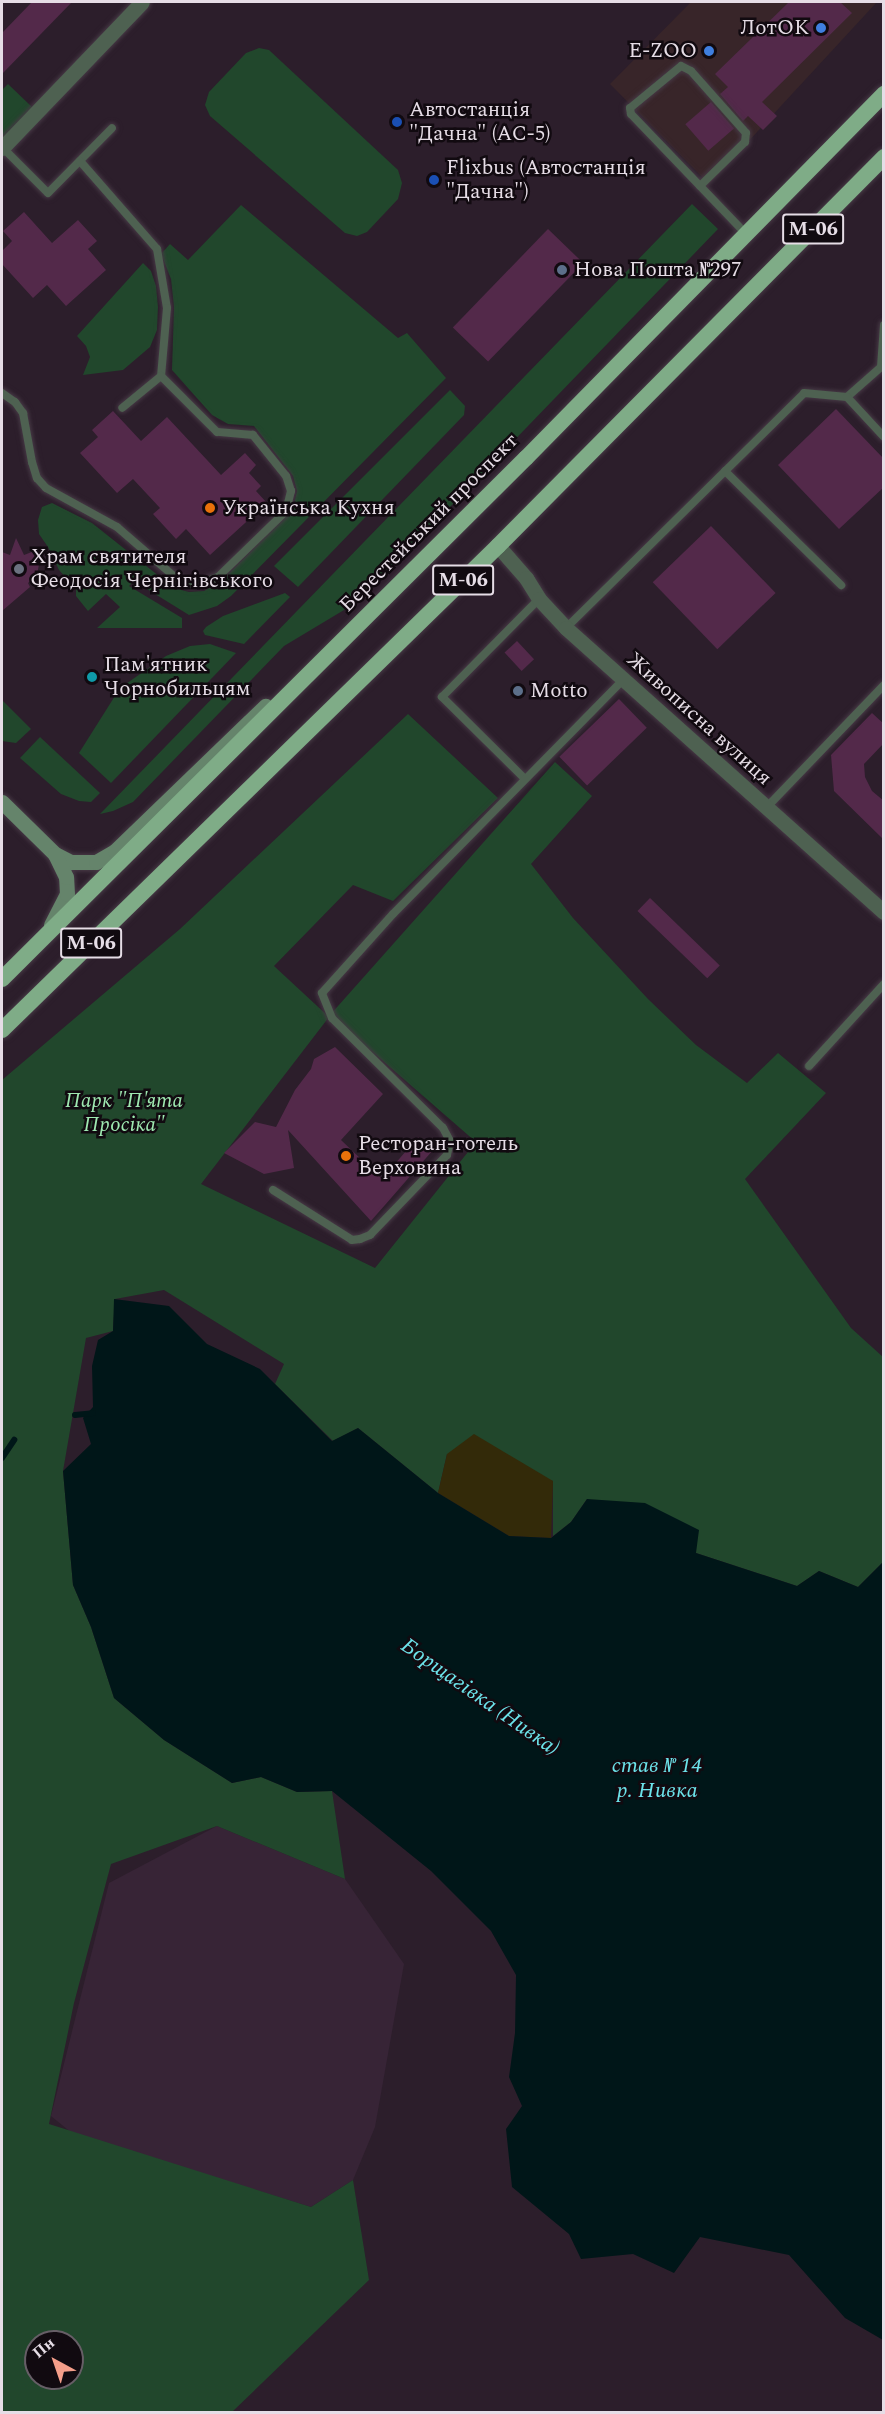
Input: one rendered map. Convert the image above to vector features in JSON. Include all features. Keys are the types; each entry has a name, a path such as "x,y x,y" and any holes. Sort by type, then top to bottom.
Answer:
{"highway":[{"name":"Берестейський проспект","path":"2,979 341,643 884,94"},
{"name":"М-06","path":"2,1030 498,546 884,157"}],"main road":[{"path":"2,802 55,854 71,862 84,864 96,862 115,851 315,658 341,643"},
{"path":"40,940 59,914 67,894 66,877 55,854"}],"street":[{"path":"2,147 136,4"},
{"name":"Живописна вулиця","path":"498,546 526,578 539,599 566,628 884,912"}],"lane":[{"path":"700,186 745,142 746,133 691,72 681,66 630,108 631,114 700,186 747,235"},
{"path":"2,147 48,193 112,128"},
{"path":"80,161 157,249 167,308 161,376 122,408"},
{"path":"847,397 882,368 884,325"},
{"path":"2,393 15,402 23,414 32,462 37,478 46,488 117,526 176,578 190,584 203,583 218,577 286,512 291,491 286,476 253,435 217,432 161,376"},
{"path":"566,628 804,393 847,397 884,437"},
{"path":"725,471 841,585"},
{"path":"525,779 442,697 539,599"},
{"path":"273,1190 352,1240 360,1239 370,1235 447,1155 450,1141 443,1128 332,1018 322,993 393,914 623,680"},
{"path":"766,808 884,685"},
{"path":"809,1066 884,984"}],"shaded area":[{"path":"691,2 877,2 709,184 610,84"},
{"path":"217,1826 345,1879 404,1964 375,2127 353,2180 311,2207 73,2134 51,2116 109,1883"}],"green space":[{"path":"259,48 269,50 398,170 402,183 398,199 367,232 357,236 345,233 210,116 205,105 209,92 246,53"},
{"path":"8,84 32,107 2,139 2,90"},
{"path":"692,204 718,229 370,590 349,607 284,646 133,802 100,814"},
{"path":"241,205 398,338 407,333 446,378 231,596 217,606 189,615 134,581 129,586 182,618 182,628 97,628 120,607 106,594 88,611 76,596 76,589 59,570 39,534 38,520 42,507 52,503 92,523 174,588 189,592 204,591 221,581 288,515 294,504 297,491 293,476 254,426 228,424 212,415 172,370 174,307 171,279 161,254 170,244 188,260"},
{"path":"143,263 151,271 156,286 158,307 157,330 150,347 123,370 83,375 90,357 86,346 77,336"},
{"path":"450,390 465,406 464,415 298,587 274,566"},
{"path":"285,593 290,597 244,644 205,635 203,631 223,616"},
{"path":"210,644 236,653 111,783 79,753 120,688 166,656 190,646"},
{"path":"2,700 31,729 16,743 2,741"},
{"name":"Парк \"П'ята Просіка\"","path":"408,714 498,798 393,901 353,885 274,966 329,1017 201,1184 375,1268 476,1142 330,1015 555,762 592,796 531,864 573,918 648,999 696,1045 747,1083 778,1053 826,1093 745,1179 851,1328 883,1357 883,1562 858,1587 819,1571 797,1586 696,1553 587,1499 571,1522 553,1536 553,1481 447,1454 438,1493 358,1428 333,1441 275,1384 284,1364 164,1290 115,1299 113,1331 86,1338 63,1471 73,1585 91,1627 114,1698 164,1740 232,1783 261,1777 297,1792 332,1791 345,1879 217,1826 111,1864 74,2003 49,2124 311,2207 353,2180 369,2280 232,2412 2,2412 2,1080 180,929"},
{"path":"40,737 100,793 91,802 79,801 61,794 20,758"}],"sand":[{"path":"474,1434 553,1481 551,1538 509,1536 438,1493 447,1454"}],"water":[{"name":"став № 14 р. Нивка","path":"114,1299 169,1306 207,1344 260,1369 332,1441 358,1428 438,1493 509,1536 551,1538 571,1522 587,1499 645,1503 699,1530 696,1553 797,1586 819,1571 858,1587 883,1562 883,2340 845,2318 789,2255 700,2237 674,2273 633,2254 581,2259 569,2234 512,2187 506,2129 522,2106 509,2077 515,2033 516,1975 491,1931 431,1871 332,1791 297,1792 261,1777 232,1783 164,1740 114,1698 91,1627 73,1585 63,1471 91,1444 83,1418 93,1407 92,1366 98,1340 113,1331"}],"building":[{"path":"32,2 72,2 2,74 2,33"},
{"path":"789,2 840,2 852,13 762,102 777,116 763,130 748,116 743,121 720,94 728,87 715,74"},
{"path":"711,102 734,128 708,151 685,124"},
{"path":"24,212 52,243 78,220 97,241 88,249 106,270 66,306 47,285 33,298 2,264 2,251 12,241 3,231"},
{"path":"548,229 583,263 488,362 453,328"},
{"path":"836,409 884,459 884,487 839,529 778,465"},
{"path":"113,411 141,441 167,417 221,475 245,453 256,465 249,473 261,486 256,491 267,503 210,555 186,529 176,539 153,514 160,508 133,479 117,493 80,453 98,437 92,430"},
{"path":"711,526 776,593 717,649 653,582"},
{"name":"Храм святителя Феодосія Чернігівського","path":"16,538 24,555 42,548 37,575 28,583 30,587 2,611 2,552 10,555"},
{"path":"517,641 534,659 522,671 505,653"},
{"path":"619,699 647,728 587,785 559,757"},
{"path":"872,713 884,724 884,743 864,764 865,777 872,791 884,801 884,840 834,791 831,755"},
{"path":"650,898 720,965 707,978 637,911"},
{"path":"335,1047 383,1094 341,1140 382,1179 418,1137 433,1150 371,1221 288,1130 294,1168 264,1174 224,1153 255,1122 276,1127 295,1090 311,1069 314,1059"}],"waterway":[{"name":"Борщагівка (Нивка)","path":"75,1415 93,1413"},
{"name":"Борщагівка (Нивка)","path":"2,1458 14,1440"}],"place":[{"name":"ЛотОК","path":"821,28"},
{"name":"E-ZOO","path":"709,51"},
{"name":"Автостанція \"Дачна\" (АС-5)","path":"397,122"},
{"name":"Flixbus (Автостанція \"Дачна\")","path":"434,180"},
{"name":"Нова Пошта №297","path":"562,270"},
{"name":"Українська Кухня","path":"210,508"},
{"name":"Храм святителя Феодосія Чернігівського","path":"19,569"},
{"name":"Пам'ятник Чорнобильцям","path":"92,677"},
{"name":"Motto","path":"518,691"},
{"name":"Ресторан-готель Верховина","path":"346,1156"}]}
